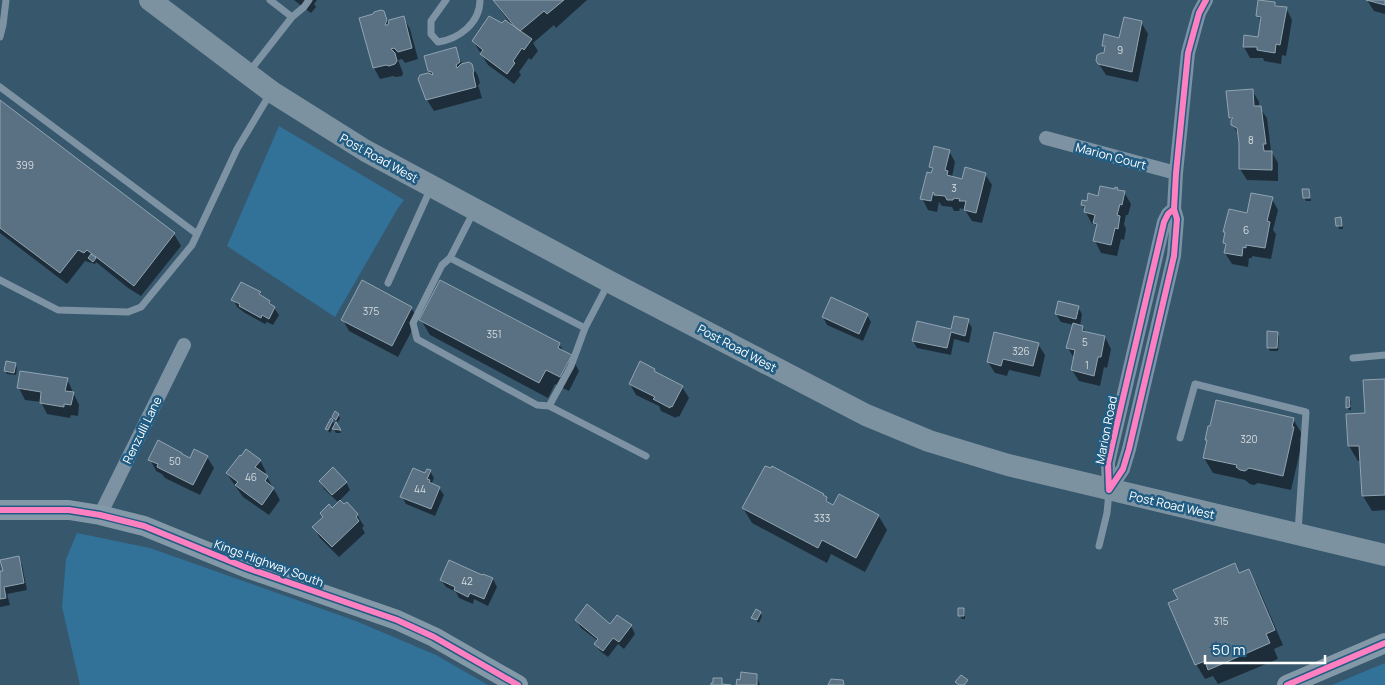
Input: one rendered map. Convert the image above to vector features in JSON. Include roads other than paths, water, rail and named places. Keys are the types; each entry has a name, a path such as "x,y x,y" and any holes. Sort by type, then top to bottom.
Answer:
{"main road":[{"name":"Post Road West","path":"150,0 272,92 343,138 610,282 830,397 893,427 943,446 1008,465 1385,555"}],"street":[{"name":"Marion Road","path":"1109,490 1108,463 1111,449 1164,222 1168,214 1174,209 1188,52 1199,13 1206,0"},
{"name":"Marion Court","path":"1046,138 1176,173"},
{"name":"Renzulli Lane","path":"100,515 184,345"},
{"name":"Kings Highway South","path":"0,510 69,510 100,515 144,526 247,568 397,620 434,637 518,685"},
{"path":"1287,685 1385,643"}],"lane":[{"path":"0,37 6,0"},
{"path":"270,0 292,17"},
{"path":"247,74 292,17 309,0"},
{"path":"446,0 431,21 430,34 438,42 449,40 463,33 480,10 480,0"},
{"path":"0,87 197,234"},
{"path":"0,280 58,310 128,312 141,307 192,245 237,149 272,92"},
{"path":"388,283 431,187"},
{"path":"475,210 450,258 442,265 413,323 417,339 536,405 549,406 646,456"},
{"path":"450,258 585,328"},
{"path":"549,406 571,366 585,328 610,282"},
{"path":"1353,358 1385,355"},
{"path":"1180,438 1194,384 1306,412 1298,535"},
{"path":"1099,546 1107,513 1109,490"}]}
